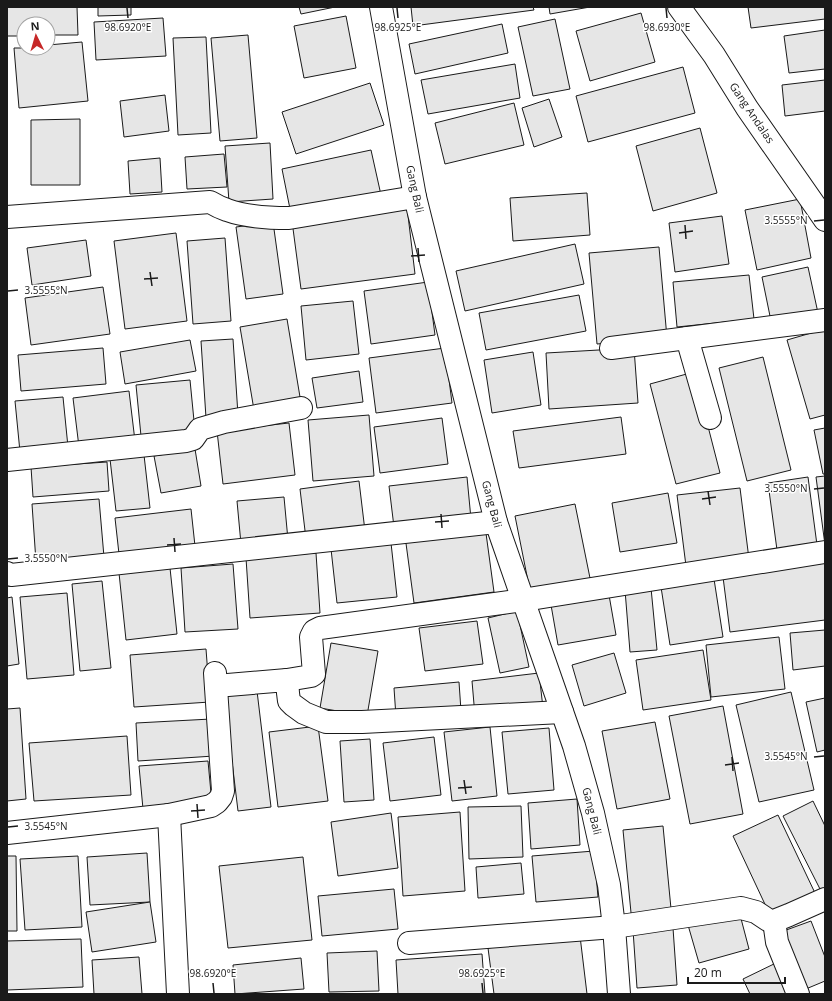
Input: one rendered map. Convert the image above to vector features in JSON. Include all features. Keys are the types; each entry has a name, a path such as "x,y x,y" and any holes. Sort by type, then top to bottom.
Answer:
{"street":[{"name":"Gang Bali","path":"382,7 415,197 496,522 574,746 593,812 609,885 619,994"},
{"name":"Gang Andalas","path":"679,7 714,55 747,108 825,220"},
{"path":"7,218 210,202 225,210 239,214 289,218 415,197"},
{"path":"611,348 825,320"},
{"path":"687,338 710,418"},
{"path":"7,460 186,441 193,439 200,429 224,422 301,408"},
{"path":"7,573 19,574 496,522"},
{"path":"7,833 169,815 211,806 221,797 223,791 215,679 287,680 311,676 314,674 311,637 314,631 320,628 523,600 825,552"},
{"path":"287,680 289,701 308,715 326,722 362,722 562,712"},
{"path":"169,815 178,994"},
{"path":"409,943 614,927 740,908 756,912 768,920 774,920 789,916 825,899"},
{"path":"774,920 777,942 798,994"}],"building":[{"path":"7,7 77,7 78,35 56,35 56,16 16,16 16,36 7,36"},
{"path":"98,7 131,7 131,15 98,16"},
{"path":"299,7 335,7 301,14"},
{"path":"411,7 533,7 534,10 413,26"},
{"path":"549,7 590,7 550,14"},
{"path":"748,7 825,7 825,19 751,28"},
{"path":"641,13 655,62 590,81 576,31"},
{"path":"346,16 356,68 304,78 294,26"},
{"path":"163,18 166,56 96,60 94,22"},
{"path":"555,19 570,89 533,96 518,27"},
{"path":"502,24 508,53 415,74 409,44"},
{"path":"825,30 825,69 789,73 784,36"},
{"path":"248,35 257,138 220,141 211,38"},
{"path":"206,37 211,133 178,135 173,38"},
{"path":"82,42 88,101 19,108 14,48 16,48 16,56 56,56 56,44"},
{"path":"515,64 520,98 428,114 421,80"},
{"path":"683,67 695,113 588,142 576,96"},
{"path":"825,80 825,111 785,116 782,85"},
{"path":"370,83 384,125 296,154 282,112"},
{"path":"165,95 169,131 124,137 120,101"},
{"path":"549,99 562,137 534,147 522,108"},
{"path":"514,103 524,145 445,164 435,123"},
{"path":"80,119 80,185 31,185 31,120"},
{"path":"700,128 717,193 653,211 636,146"},
{"path":"270,143 273,199 229,202 225,146"},
{"path":"371,150 381,195 291,214 282,169"},
{"path":"224,154 227,187 187,189 185,157"},
{"path":"160,158 162,192 130,194 128,161"},
{"path":"587,193 590,235 513,241 510,198"},
{"path":"800,199 811,258 757,270 745,210"},
{"path":"407,207 415,274 301,289 292,221"},
{"path":"722,216 729,264 675,272 669,223"},
{"path":"273,222 283,294 246,299 236,227"},
{"path":"176,233 187,321 125,329 114,241"},
{"path":"225,238 231,321 193,324 187,241"},
{"path":"86,240 91,276 32,285 27,248"},
{"path":"575,244 584,284 465,311 456,271"},
{"path":"659,247 667,338 597,344 589,253"},
{"path":"808,267 818,313 771,321 762,277"},
{"path":"749,275 754,319 677,327 673,282"},
{"path":"428,282 435,335 371,344 364,291"},
{"path":"103,287 110,334 31,345 25,298"},
{"path":"579,295 586,331 486,350 479,313"},
{"path":"353,301 359,354 306,360 301,306"},
{"path":"287,319 301,403 254,410 240,327"},
{"path":"825,329 825,415 810,419 787,340"},
{"path":"233,339 238,415 206,418 201,341"},
{"path":"190,340 196,371 125,384 120,352"},
{"path":"103,348 106,384 21,391 18,355"},
{"path":"445,348 452,403 376,413 369,358"},
{"path":"634,348 638,403 549,409 546,353"},
{"path":"533,352 541,405 492,413 484,360"},
{"path":"763,357 791,470 747,481 719,368"},
{"path":"359,371 363,402 317,408 312,378"},
{"path":"694,372 720,473 676,484 650,384"},
{"path":"190,380 195,431 141,436 136,385"},
{"path":"129,391 135,441 79,447 73,398"},
{"path":"63,397 68,447 20,452 15,401"},
{"path":"369,415 374,476 313,481 308,420"},
{"path":"621,417 626,454 519,468 513,431"},
{"path":"442,418 448,464 380,473 374,427"},
{"path":"289,423 295,475 223,484 217,431"},
{"path":"825,428 825,474 823,474 814,430"},
{"path":"195,449 201,486 161,493 154,456"},
{"path":"144,455 150,508 116,511 110,459"},
{"path":"107,462 109,491 33,497 31,467"},
{"path":"825,476 825,545 816,477"},
{"path":"467,477 471,519 394,527 389,486"},
{"path":"808,477 817,545 777,550 768,483"},
{"path":"359,481 365,531 306,539 300,489"},
{"path":"740,488 749,559 686,566 677,495"},
{"path":"668,493 677,543 620,552 612,503"},
{"path":"284,497 288,540 241,544 237,501"},
{"path":"99,499 104,557 36,562 32,504"},
{"path":"575,504 591,583 531,596 515,516"},
{"path":"191,509 195,546 119,554 115,518"},
{"path":"485,526 494,592 414,603 405,536"},
{"path":"391,543 397,597 337,603 331,549"},
{"path":"316,553 320,613 250,618 246,558"},
{"path":"825,563 825,620 730,632 723,577"},
{"path":"233,564 238,629 185,632 181,568"},
{"path":"170,568 177,634 126,640 119,573"},
{"path":"714,579 723,637 670,645 661,587"},
{"path":"102,581 111,668 80,671 72,584"},
{"path":"651,588 657,650 630,652 625,590"},
{"path":"67,593 74,675 27,679 20,597"},
{"path":"609,595 616,635 558,645 551,605"},
{"path":"12,597 19,664 7,666 7,598"},
{"path":"517,611 529,667 500,673 488,618"},
{"path":"477,621 483,664 425,671 419,628"},
{"path":"825,630 825,666 793,670 790,633"},
{"path":"779,637 785,689 711,697 706,645"},
{"path":"331,643 378,651 367,716 320,708"},
{"path":"206,649 210,702 134,707 130,655"},
{"path":"703,650 711,700 643,710 636,660"},
{"path":"614,653 626,693 584,706 572,665"},
{"path":"539,673 543,708 475,716 472,681"},
{"path":"459,682 461,711 396,717 394,688"},
{"path":"257,691 271,807 238,811 224,695"},
{"path":"791,692 814,790 759,802 736,705"},
{"path":"825,698 825,750 817,752 806,702"},
{"path":"723,706 743,814 690,824 669,716"},
{"path":"20,708 26,799 7,801 7,709"},
{"path":"211,719 214,756 138,761 136,723"},
{"path":"655,722 670,799 617,809 602,731"},
{"path":"318,726 328,801 278,807 269,732"},
{"path":"490,727 497,796 452,801 444,732"},
{"path":"549,728 554,790 508,794 502,732"},
{"path":"127,736 131,795 34,801 29,743"},
{"path":"434,737 441,795 390,801 383,743"},
{"path":"370,739 374,800 344,802 340,741"},
{"path":"208,761 212,804 143,809 139,766"},
{"path":"577,799 580,845 531,849 528,803"},
{"path":"813,801 825,826 825,889 821,891 783,816"},
{"path":"521,806 523,857 469,859 468,807"},
{"path":"460,812 465,891 403,896 398,817"},
{"path":"391,813 398,868 338,876 331,822"},
{"path":"778,815 815,893 770,915 733,836"},
{"path":"663,826 672,919 632,923 623,830"},
{"path":"594,851 598,897 536,902 532,856"},
{"path":"147,853 150,902 90,905 87,857"},
{"path":"7,856 16,856 17,931 7,931"},
{"path":"78,856 82,927 25,930 20,859"},
{"path":"303,857 312,940 228,948 219,866"},
{"path":"521,863 524,894 478,898 476,867"},
{"path":"394,889 398,929 322,936 318,896"},
{"path":"150,902 156,942 92,952 86,912"},
{"path":"739,911 749,949 699,963 688,925"},
{"path":"811,921 825,957 825,981 801,991 778,933"},
{"path":"673,928 677,985 637,988 633,930"},
{"path":"580,936 587,994 494,994 488,948"},
{"path":"81,939 83,987 7,990 7,941"},
{"path":"377,951 379,991 329,992 327,953"},
{"path":"482,954 485,994 398,994 396,960"},
{"path":"139,957 142,994 94,994 92,960"},
{"path":"301,958 304,989 235,994 233,965"},
{"path":"778,962 793,994 750,994 743,979"}]}
